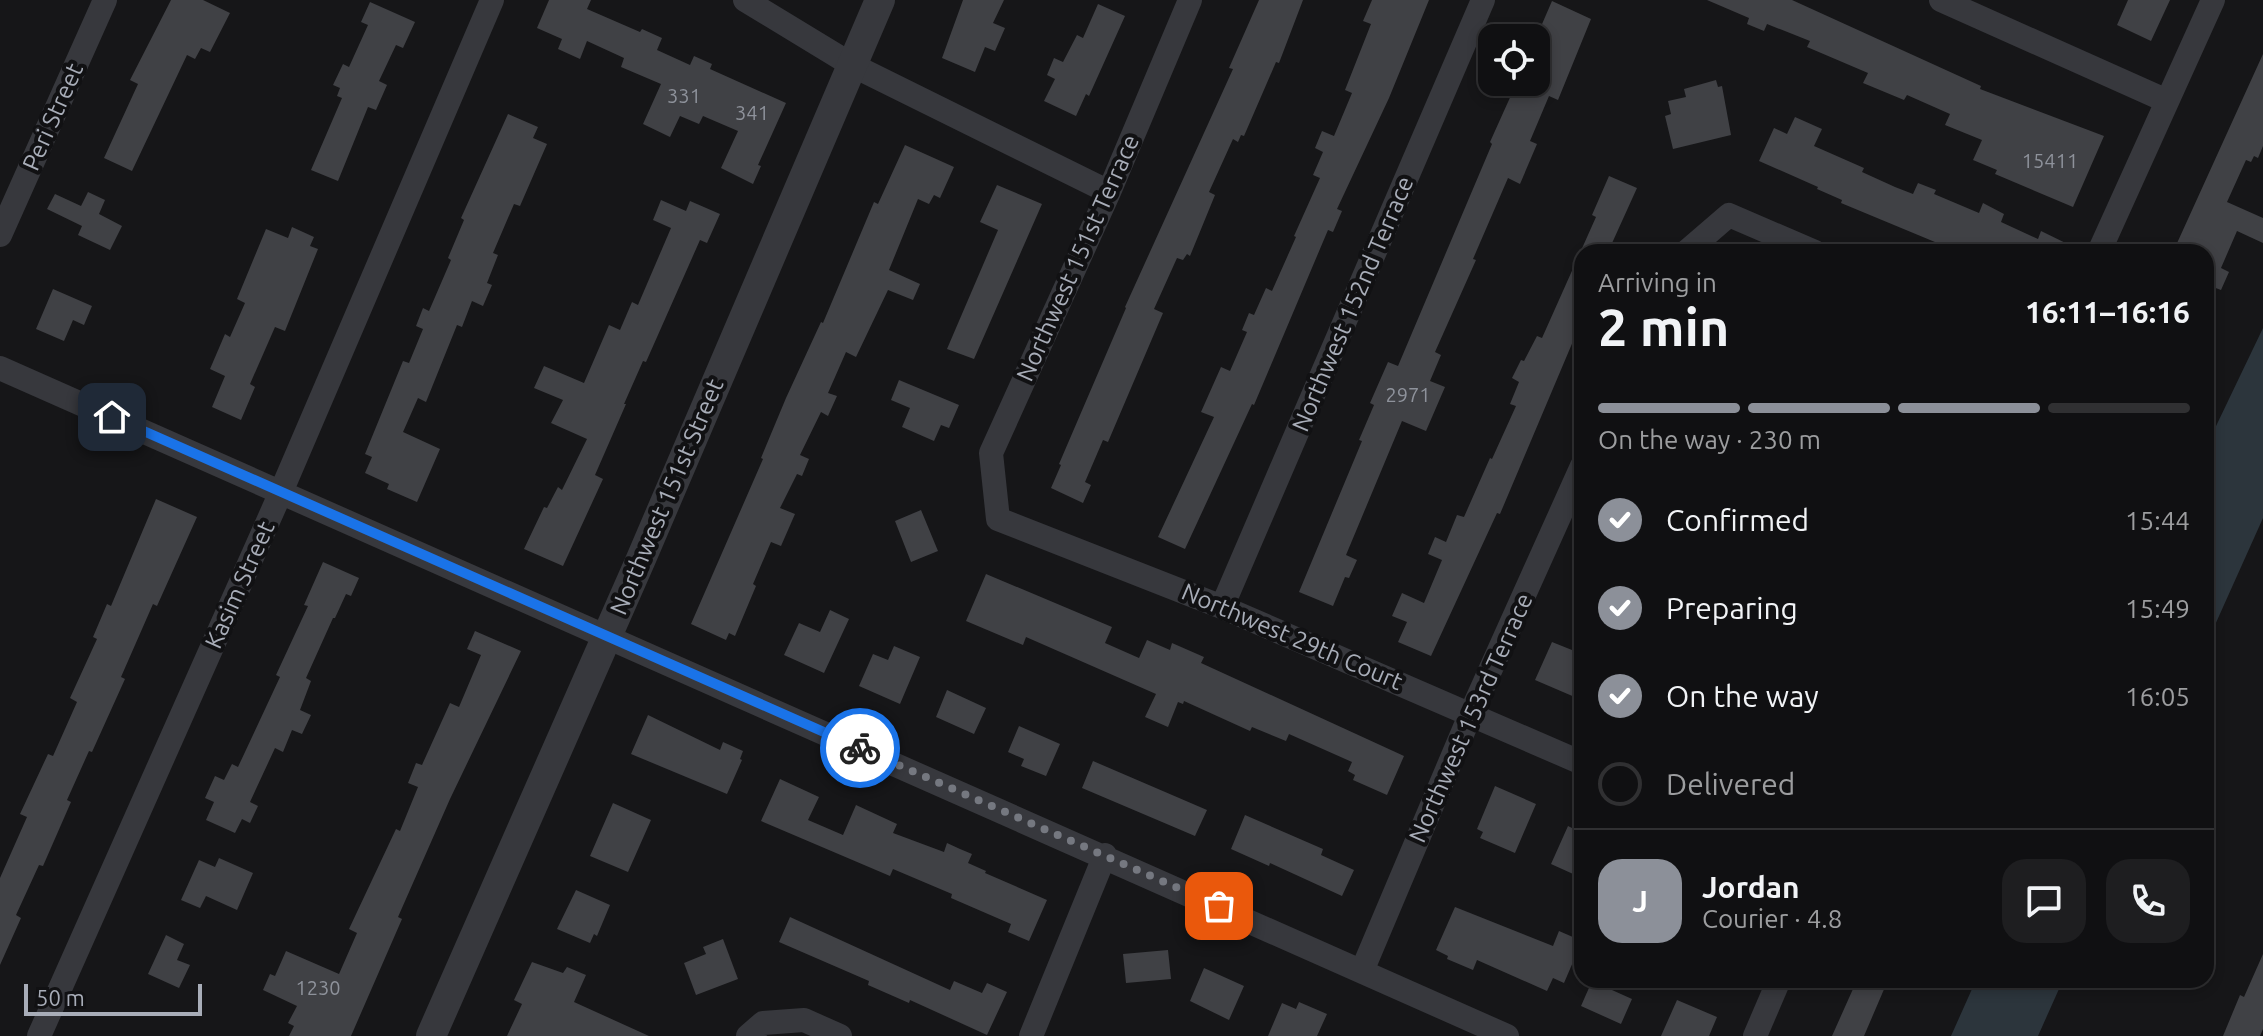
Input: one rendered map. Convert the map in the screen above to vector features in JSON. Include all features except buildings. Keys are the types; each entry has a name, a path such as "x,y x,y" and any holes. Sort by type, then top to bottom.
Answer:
{"street":[{"name":"Peri Street","path":"0,235 105,0"},
{"name":"Kasim Street","path":"39,1036 281,492 492,0"},
{"path":"745,0 852,65 1109,192"},
{"name":"Northwest 151st Street","path":"431,1036 607,637 880,0"},
{"name":"Northwest 151st Terrace","path":"998,519 991,453 1109,192 1190,0"},
{"name":"Northwest 152nd Terrace","path":"1222,607 1483,0"},
{"path":"1941,0 2167,101"},
{"path":"2103,244 2213,0"},
{"path":"1695,244 1729,215 1796,244"},
{"path":"0,368 1105,855 1507,1036"},
{"name":"Northwest 153rd Terrace","path":"1362,971 1471,713 1574,485"},
{"name":"Northwest 29th Court","path":"998,519 1222,607 1574,759"},
{"path":"1031,1036 1105,855"},
{"path":"1755,1036 1776,988"},
{"path":"756,1029 804,1020 840,1036"}],"shaded area":[{"path":"2263,328 2263,518 2214,627 2214,430"},
{"path":"1972,988 2059,988 2038,1036 1951,1036"}],"way so far":[{"path":"860,748 1219,906"}],"route":[{"path":"112,417 860,748"}]}
